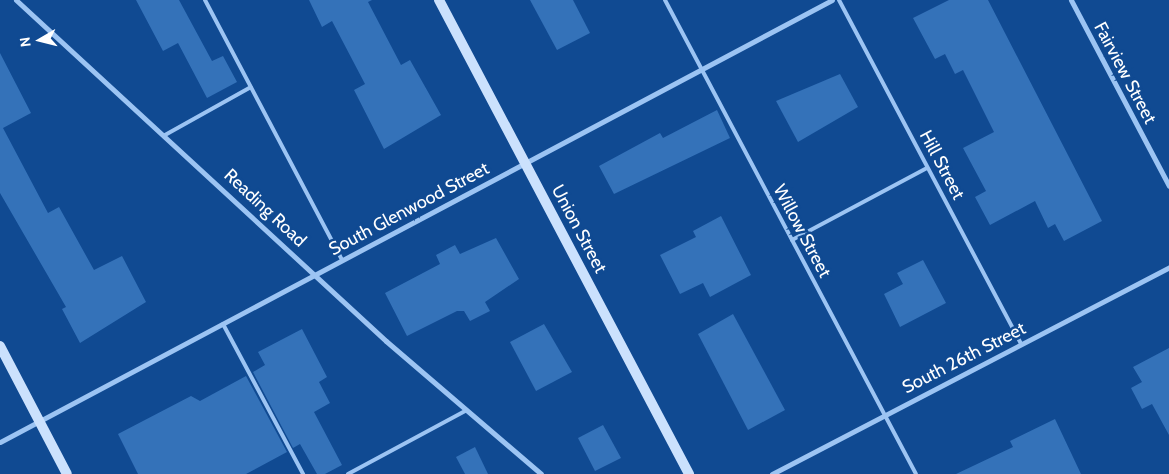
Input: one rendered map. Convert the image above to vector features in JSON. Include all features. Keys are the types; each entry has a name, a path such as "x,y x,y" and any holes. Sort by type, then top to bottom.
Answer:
{"street":[{"name":"Reading Road","path":"16,0 465,411 542,474"},
{"name":"Union Street","path":"439,0 689,474"},
{"name":"South Glenwood Street","path":"0,442 832,0"},
{"name":"Fairview Street","path":"1071,0 1169,186"},
{"name":"South 26th Street","path":"772,474 1169,267"},
{"path":"0,346 68,474"}],"lane":[{"path":"205,0 342,260"},
{"name":"Willow Street","path":"665,0 916,474"},
{"name":"Hill Street","path":"839,0 1020,344"},
{"path":"165,135 251,87"},
{"path":"792,240 927,168"},
{"path":"223,324 303,474"},
{"path":"348,474 465,411"}],"building":[{"path":"136,0 179,0 212,61 223,56 237,82 207,98 178,43 163,51"},
{"path":"309,0 372,0 368,2 401,65 410,60 441,115 384,149 354,90 365,84 332,21 322,27"},
{"path":"530,0 573,0 590,33 557,50"},
{"path":"949,0 988,0 1102,221 1064,241 1055,224 1048,228 1035,201 990,225 975,197 986,191 963,148 994,132 963,70 955,74 945,54 935,59 913,18"},
{"path":"0,53 31,113 3,128 48,213 59,207 94,270 122,256 146,302 80,343 62,309 66,307 0,193"},
{"path":"840,74 858,107 798,142 776,101"},
{"path":"717,110 730,138 614,194 599,166 660,133 663,138"},
{"path":"721,216 751,275 710,297 703,283 680,294 660,255 696,237 693,231"},
{"path":"496,238 519,279 485,302 490,311 470,321 464,311 457,311 407,336 385,293 440,264 436,255 455,245 460,254"},
{"path":"923,260 946,303 900,327 884,294 903,284 897,273"},
{"path":"733,314 785,410 748,430 698,334"},
{"path":"544,324 572,372 536,391 510,342"},
{"path":"302,329 327,377 319,382 330,403 314,412 342,465 325,474 317,474 300,444 293,448 253,372 265,365 258,352"},
{"path":"1169,348 1169,435 1152,404 1142,409 1131,388 1142,382 1133,367"},
{"path":"246,376 287,452 246,474 138,474 118,434 191,396 200,401"},
{"path":"1055,419 1081,474 956,474 1013,447 1010,441"},
{"path":"603,425 621,458 595,471 578,438"},
{"path":"475,447 488,474 465,474 456,457"}]}
